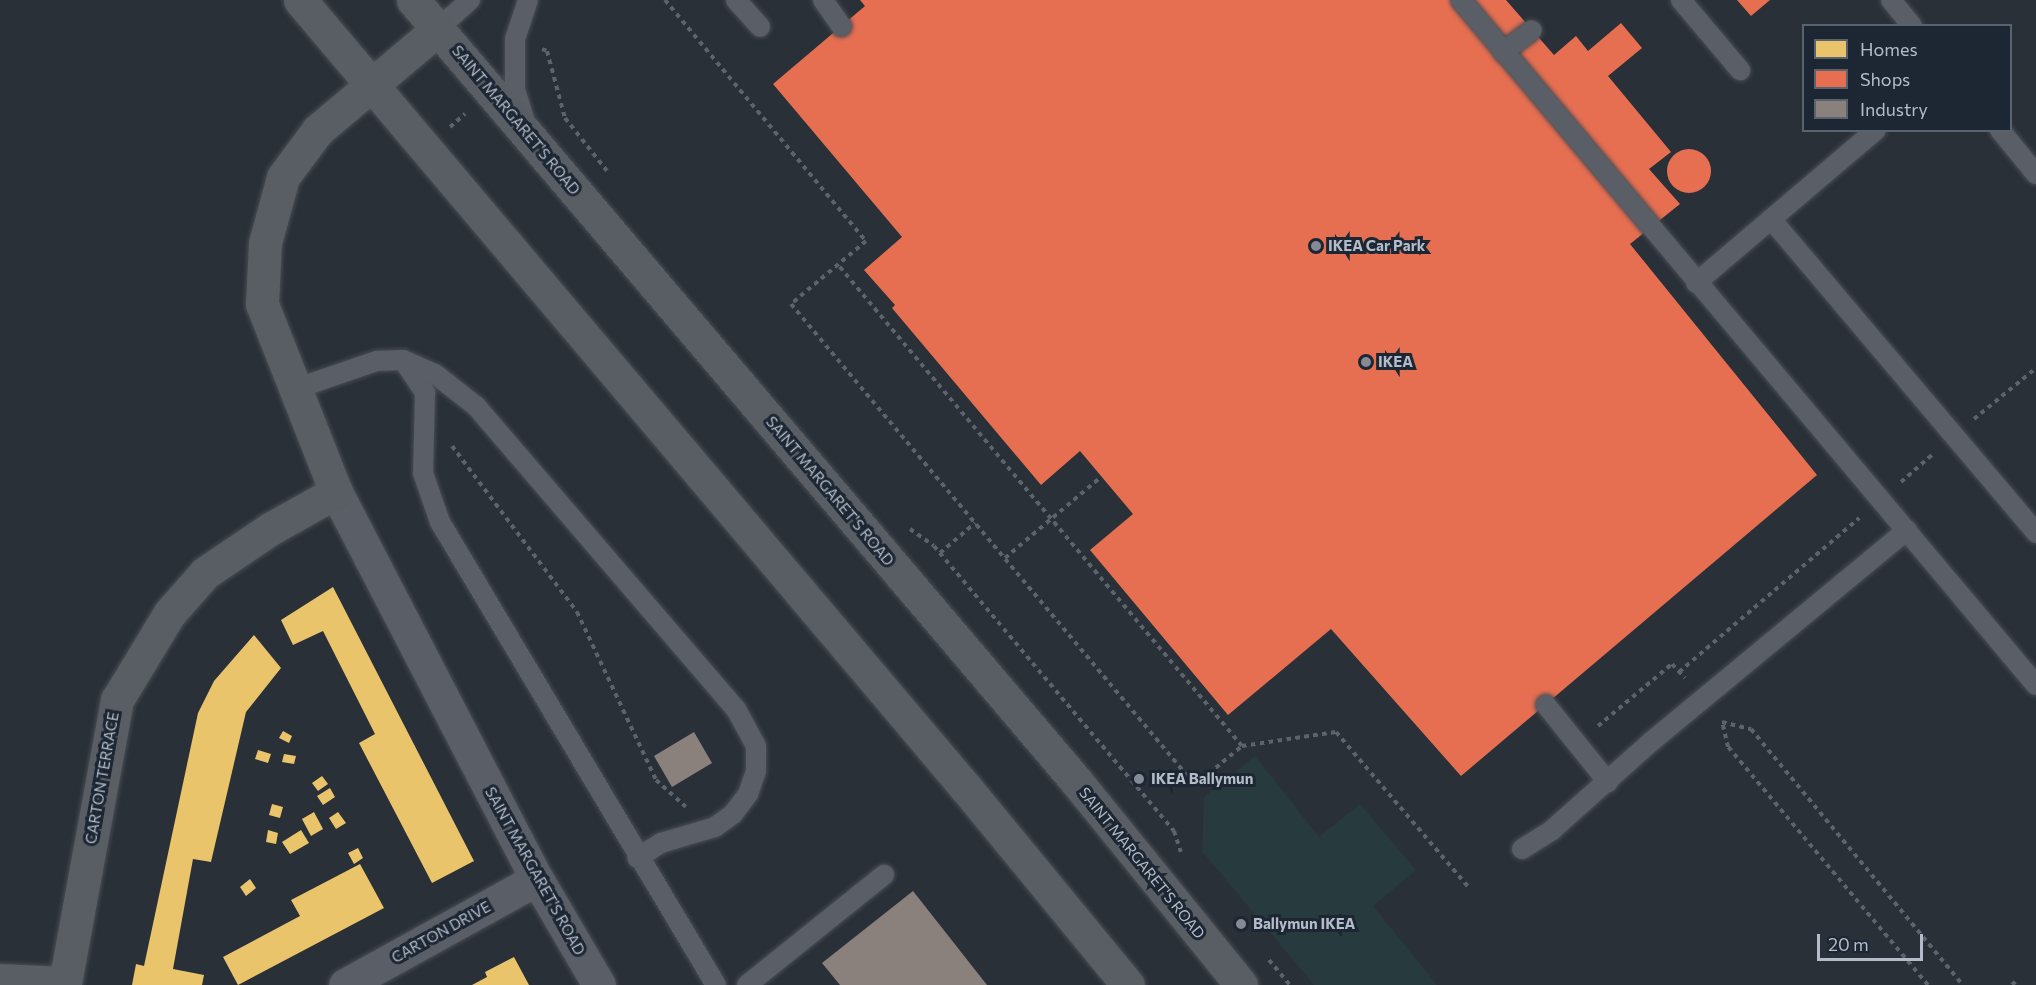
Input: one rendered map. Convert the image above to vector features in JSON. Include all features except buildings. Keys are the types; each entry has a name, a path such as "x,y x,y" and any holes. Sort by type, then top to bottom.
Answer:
{"main road":[{"path":"300,0 966,788 1128,985"},
{"name":"SAINT MARGARET'S ROAD","path":"413,0 1076,781 1241,985"},
{"name":"SAINT MARGARET'S ROAD","path":"336,492 262,304 265,243 283,177 318,130 369,84 439,28"},
{"name":"CARTON TERRACE","path":"64,984 117,700 169,614 205,573 270,529 336,492"},
{"path":"0,980 64,984"}],"street":[{"name":"SAINT MARGARET'S ROAD","path":"336,492 537,879 599,985"},
{"name":"CARTON DRIVE","path":"345,985 537,879"}],"lane":[{"path":"439,28 470,0"},
{"path":"528,0 515,39 515,90 530,138"},
{"path":"736,0 760,27"},
{"path":"823,0 842,26"},
{"path":"1461,0 1696,283 2036,685"},
{"path":"1682,0 1740,70"},
{"path":"1890,0 1910,24"},
{"path":"1503,52 1532,30"},
{"path":"1696,283 1874,132"},
{"path":"2002,132 2036,174"},
{"path":"1772,219 2036,533"},
{"path":"295,389 377,361 403,360 421,365 455,390 476,406 749,728 756,746 756,771 748,794 733,814 701,833 661,843 637,858"},
{"path":"403,360 425,393 423,473 440,522 637,858 716,985"},
{"path":"1522,849 1551,830 1703,699 1907,531"},
{"path":"1546,705 1608,782"},
{"path":"747,985 884,875"}],"path":[{"path":"665,0 866,241 791,304 1195,785 1242,746 1336,732 1470,889"},
{"path":"515,39 547,51 565,118 610,174"},
{"path":"839,266 1242,746"},
{"path":"455,390 446,439 578,612 656,780 691,811 701,833"},
{"path":"1005,558 1101,477"},
{"path":"940,553 975,523"},
{"path":"903,524 940,553 1174,831 1183,860"},
{"path":"1577,743 1672,664 1722,722 1728,747 1928,985"},
{"path":"1722,722 1751,729 1963,985"},
{"path":"1267,958 1290,985"},
{"path":"2012,985 2018,979"}],"green space":[{"path":"1255,756 1319,837 1360,804 1416,870 1373,906 1437,985 1314,985 1202,851 1204,797"}],"place":[{"name":"IKEA Car Park","path":"1316,246"},
{"name":"IKEA","path":"1366,362"},
{"name":"IKEA Ballymun","path":"1139,779"},
{"name":"Ballymun IKEA","path":"1241,924"}]}
